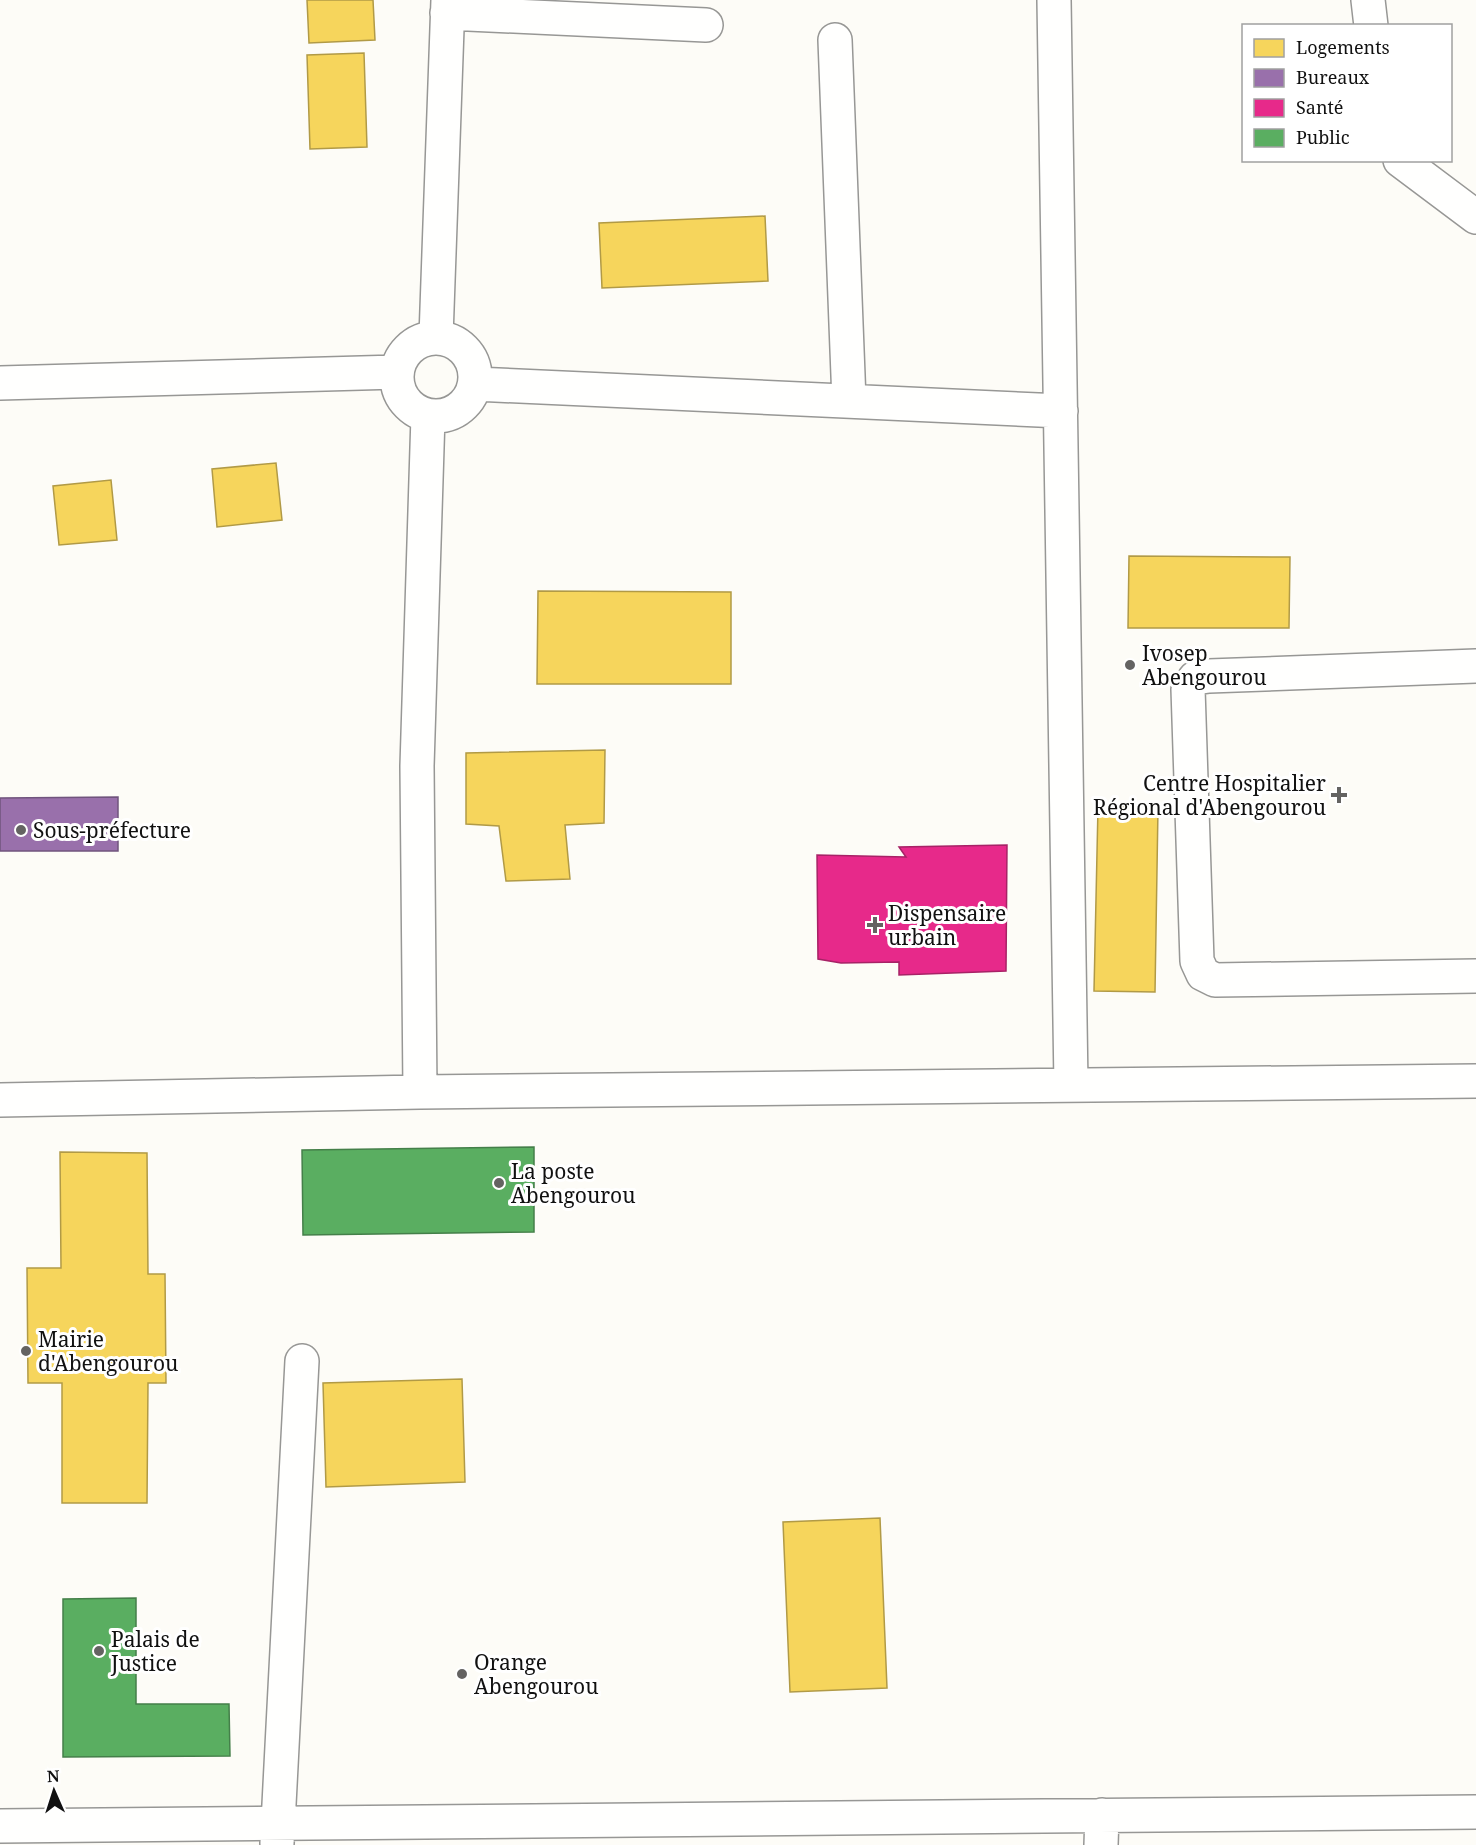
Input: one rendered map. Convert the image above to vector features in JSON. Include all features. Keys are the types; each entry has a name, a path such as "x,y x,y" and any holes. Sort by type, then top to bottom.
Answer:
{"street":[{"path":"1054,0 1071,1085"},
{"path":"1368,0 1371,24"},
{"path":"436,337 447,7 706,25"},
{"path":"835,40 849,401"},
{"path":"1403,162 1476,217"},
{"path":"436,337 450,339 462,346 471,357 476,384 468,401 454,413 428,416 416,411 404,401 398,388 397,372 401,359 408,349 419,341 436,337"},
{"path":"0,383 397,372"},
{"path":"476,384 1060,411"},
{"path":"420,1092 417,766 428,416"},
{"path":"1476,666 1209,676 1195,678 1188,688 1197,961 1203,974 1215,980 1476,976"},
{"path":"0,1100 420,1092 1476,1081"},
{"path":"277,1834 302,1361"},
{"path":"7,1832 277,1834 1101,1830 1476,1812"}],"building: Logements":[{"path":"307,0 373,0 375,40 309,43"},
{"path":"364,53 367,147 310,149 307,55"},
{"path":"765,216 768,281 602,288 599,223"},
{"path":"276,463 282,520 217,527 212,469"},
{"path":"111,480 117,540 59,545 53,486"},
{"path":"1129,556 1290,557 1289,628 1128,628"},
{"path":"538,591 731,592 731,684 537,684"},
{"path":"605,750 604,823 565,825 570,879 506,881 499,826 466,824 466,753"},
{"path":"1098,807 1158,808 1155,992 1094,991"},
{"path":"60,1152 147,1153 148,1274 165,1274 166,1383 148,1383 147,1503 62,1503 62,1383 28,1383 27,1268 61,1268"},
{"path":"462,1379 465,1482 326,1487 323,1383"},
{"path":"880,1518 887,1688 790,1692 783,1522"}],"building: Bureaux":[{"path":"118,797 118,851 0,851 0,798"}],"building: Santé":[{"path":"1007,845 1006,971 899,975 899,962 841,963 818,959 817,855 906,857 899,847"}],"building: Public":[{"path":"534,1147 534,1232 303,1235 302,1150"},
{"name":"Palais de Justice","path":"136,1598 136,1704 229,1704 230,1756 63,1757 63,1599"}],"place":[{"name":"Ivosep Abengourou","path":"1130,665"},
{"name":"Centre Hospitalier Régional d'Abengourou","path":"1339,795"},
{"name":"Sous-préfecture","path":"21,830"},
{"name":"Dispensaire urbain","path":"875,925"},
{"name":"La poste Abengourou","path":"499,1183"},
{"name":"Mairie d'Abengourou","path":"26,1351"},
{"name":"Palais de Justice","path":"99,1651"},
{"name":"Orange Abengourou","path":"462,1674"}]}
